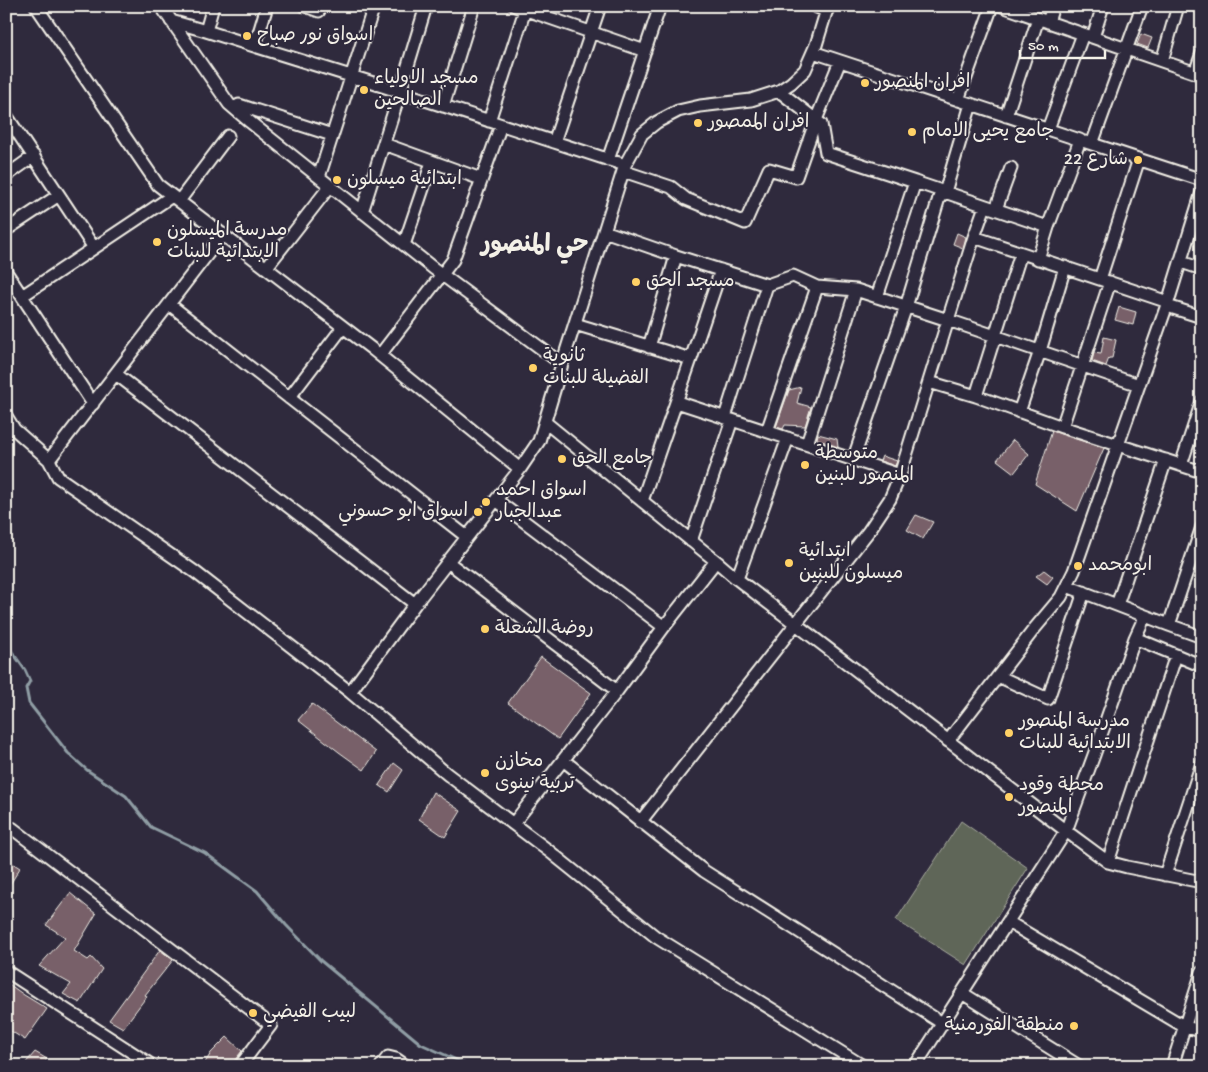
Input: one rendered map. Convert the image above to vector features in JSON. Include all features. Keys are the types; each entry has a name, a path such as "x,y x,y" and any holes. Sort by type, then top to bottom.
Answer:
{"street":[{"path":"36,6 158,185 380,355 520,469"},
{"path":"161,6 229,104 442,275 562,364"},
{"path":"206,31 214,6"},
{"path":"255,46 268,6"},
{"path":"305,6 319,11 321,6"},
{"path":"318,177 374,6"},
{"path":"362,212 426,6"},
{"path":"443,106 474,6"},
{"path":"554,142 600,6"},
{"path":"608,160 660,6"},
{"path":"350,692 415,604 520,469 539,441 624,168 642,134 657,122 678,111 700,106 751,100 779,91 791,84 805,70 828,8 814,6"},
{"path":"958,100 992,6"},
{"path":"1002,6 1198,74 1202,53"},
{"path":"1006,116 1043,20 1053,6"},
{"path":"1048,129 1103,6"},
{"path":"1092,144 1142,6"},
{"path":"1162,61 1178,6"},
{"path":"489,121 520,8 645,51"},
{"path":"171,21 351,76 608,160 672,187 686,199 744,223 769,169 796,177 816,120 840,61"},
{"path":"813,52 1202,180"},
{"path":"779,91 821,124 826,153 1048,227"},
{"path":"234,108 239,104 332,135"},
{"path":"853,460 906,307 939,198 945,192 971,104"},
{"path":"7,117 94,248"},
{"path":"380,355 453,260 500,125"},
{"path":"22,296 94,248 175,198 228,136"},
{"path":"1038,258 1080,140"},
{"path":"384,144 481,179"},
{"path":"6,176 34,156"},
{"path":"1062,427 1082,365 1140,160"},
{"path":"404,245 432,162"},
{"path":"640,822 797,624 868,532 890,499 900,475 974,237 1011,168"},
{"path":"877,297 915,182"},
{"path":"266,268 330,186"},
{"path":"948,741 1061,597 1074,571 1168,304 1180,262 1197,224 1202,192"},
{"path":"6,230 59,195"},
{"path":"604,231 767,285 793,276 817,286 856,290 1139,385"},
{"path":"49,460 223,234"},
{"path":"974,237 1105,280 1202,317"},
{"path":"976,396 1021,253"},
{"path":"649,347 676,256"},
{"path":"1180,262 1202,269"},
{"path":"1019,412 1040,351 1065,267"},
{"path":"642,501 721,270"},
{"path":"6,272 92,404"},
{"path":"691,541 767,285"},
{"path":"767,431 817,286"},
{"path":"807,444 856,290"},
{"path":"169,304 467,537"},
{"path":"575,324 691,359"},
{"path":"289,398 343,327"},
{"path":"116,374 415,604"},
{"path":"928,382 976,396 1062,427 1202,472"},
{"path":"1181,465 1202,401"},
{"path":"677,402 900,475"},
{"path":"6,416 14,429 49,460 58,477 194,572 350,692 447,774 549,851 656,938 863,1066"},
{"path":"545,422 737,579 1108,862 1202,882"},
{"path":"737,579 788,438"},
{"path":"1117,605 1166,460"},
{"path":"496,500 664,627"},
{"path":"1169,625 1202,528"},
{"path":"513,824 617,692 664,627 716,561"},
{"path":"448,562 617,692"},
{"path":"1066,586 1202,637"},
{"path":"998,676 1048,699 1084,592"},
{"path":"915,1066 1066,831 1135,638 1145,616"},
{"path":"1135,638 1202,666"},
{"path":"1108,862 1176,655"},
{"path":"563,760 704,871 942,1023"},
{"path":"1165,875 1202,762"},
{"path":"12,828 271,1025 240,1066"},
{"path":"1008,922 1185,1027 1202,1031"},
{"path":"6,971 153,1066"},
{"path":"1172,1066 1202,972"},
{"path":"962,993 1079,1066"},
{"path":"381,1066 388,1056 406,1066"}],"green space":[{"path":"961,821 1028,868 966,965 896,920"}],"building":[{"path":"1141,34 1152,38 1148,48 1137,44"},
{"path":"957,233 966,237 963,248 953,244"},
{"path":"1119,307 1136,312 1133,325 1115,320"},
{"path":"1104,337 1116,340 1112,358 1109,358 1106,366 1092,361 1094,353 1101,354"},
{"path":"801,387 797,403 811,407 805,426 785,425 783,429 776,427 789,390"},
{"path":"1052,431 1104,448 1077,511 1035,484"},
{"path":"818,434 837,439 838,447 817,439"},
{"path":"1013,440 1029,454 1014,473 997,460"},
{"path":"882,456 897,461 895,466 880,461"},
{"path":"916,515 933,522 923,539 907,530"},
{"path":"1044,570 1053,577 1047,584 1036,576"},
{"path":"541,657 591,693 558,739 508,703"},
{"path":"312,704 376,752 364,770 298,720"},
{"path":"394,763 403,770 389,792 379,785"},
{"path":"433,792 461,811 445,837 419,819"},
{"path":"6,859 20,868 6,891"},
{"path":"70,893 96,914 74,951 88,960 91,957 102,969 80,1003 63,994 71,984 39,966 65,937 46,925"},
{"path":"160,950 173,960 145,995 147,996 123,1028 109,1020"},
{"path":"6,982 47,1009 25,1040 6,1028"},
{"path":"227,1037 242,1051 232,1066 203,1066 211,1053"},
{"path":"35,1052 47,1059 42,1066 23,1066"}],"waterway":[{"path":"6,643 25,670 30,681 26,688 29,703 68,753 87,770 126,796 151,827 205,853 257,891 286,925 321,961 421,1044 467,1066"}],"place":[{"name":"اسواق نور صباح","path":"247,36"},
{"name":"افران المنصور","path":"865,83"},
{"name":"مسجد الاولياء الصالحين","path":"364,90"},
{"name":"افران الممصور","path":"698,123"},
{"name":"جامع يحيى الامام","path":"912,132"},
{"name":"شارع 22","path":"1138,160"},
{"name":"ابتدائية ميسلون","path":"337,180"},
{"name":"مدرسة الميسلون الابتدائية للبنات","path":"157,242"},
{"name":"مسجد الحق","path":"636,282"},
{"name":"ثانوية الفضيلة للبنات","path":"533,368"},
{"name":"جامع الحق","path":"562,459"},
{"name":"متوسطة المنصور للبنين","path":"805,465"},
{"name":"اسواق احمد عبدالجبار","path":"486,502"},
{"name":"اسواق ابو حسوني","path":"478,512"},
{"name":"ابتدائية ميسلون للبنين","path":"789,563"},
{"name":"ابومحمد","path":"1078,566"},
{"name":"روضة الشعلة","path":"485,629"},
{"name":"مدرسة المنصور الابتدائية للبنات","path":"1009,733"},
{"name":"مخازن تربية نينوى","path":"485,773"},
{"name":"محطة وقود المنصور","path":"1009,797"},
{"name":"لبيب الفيضي","path":"253,1013"},
{"name":"منطقة الفورمنية","path":"1074,1026"}],"district":[{"name":"حي المنصور","path":"535,246"}]}
